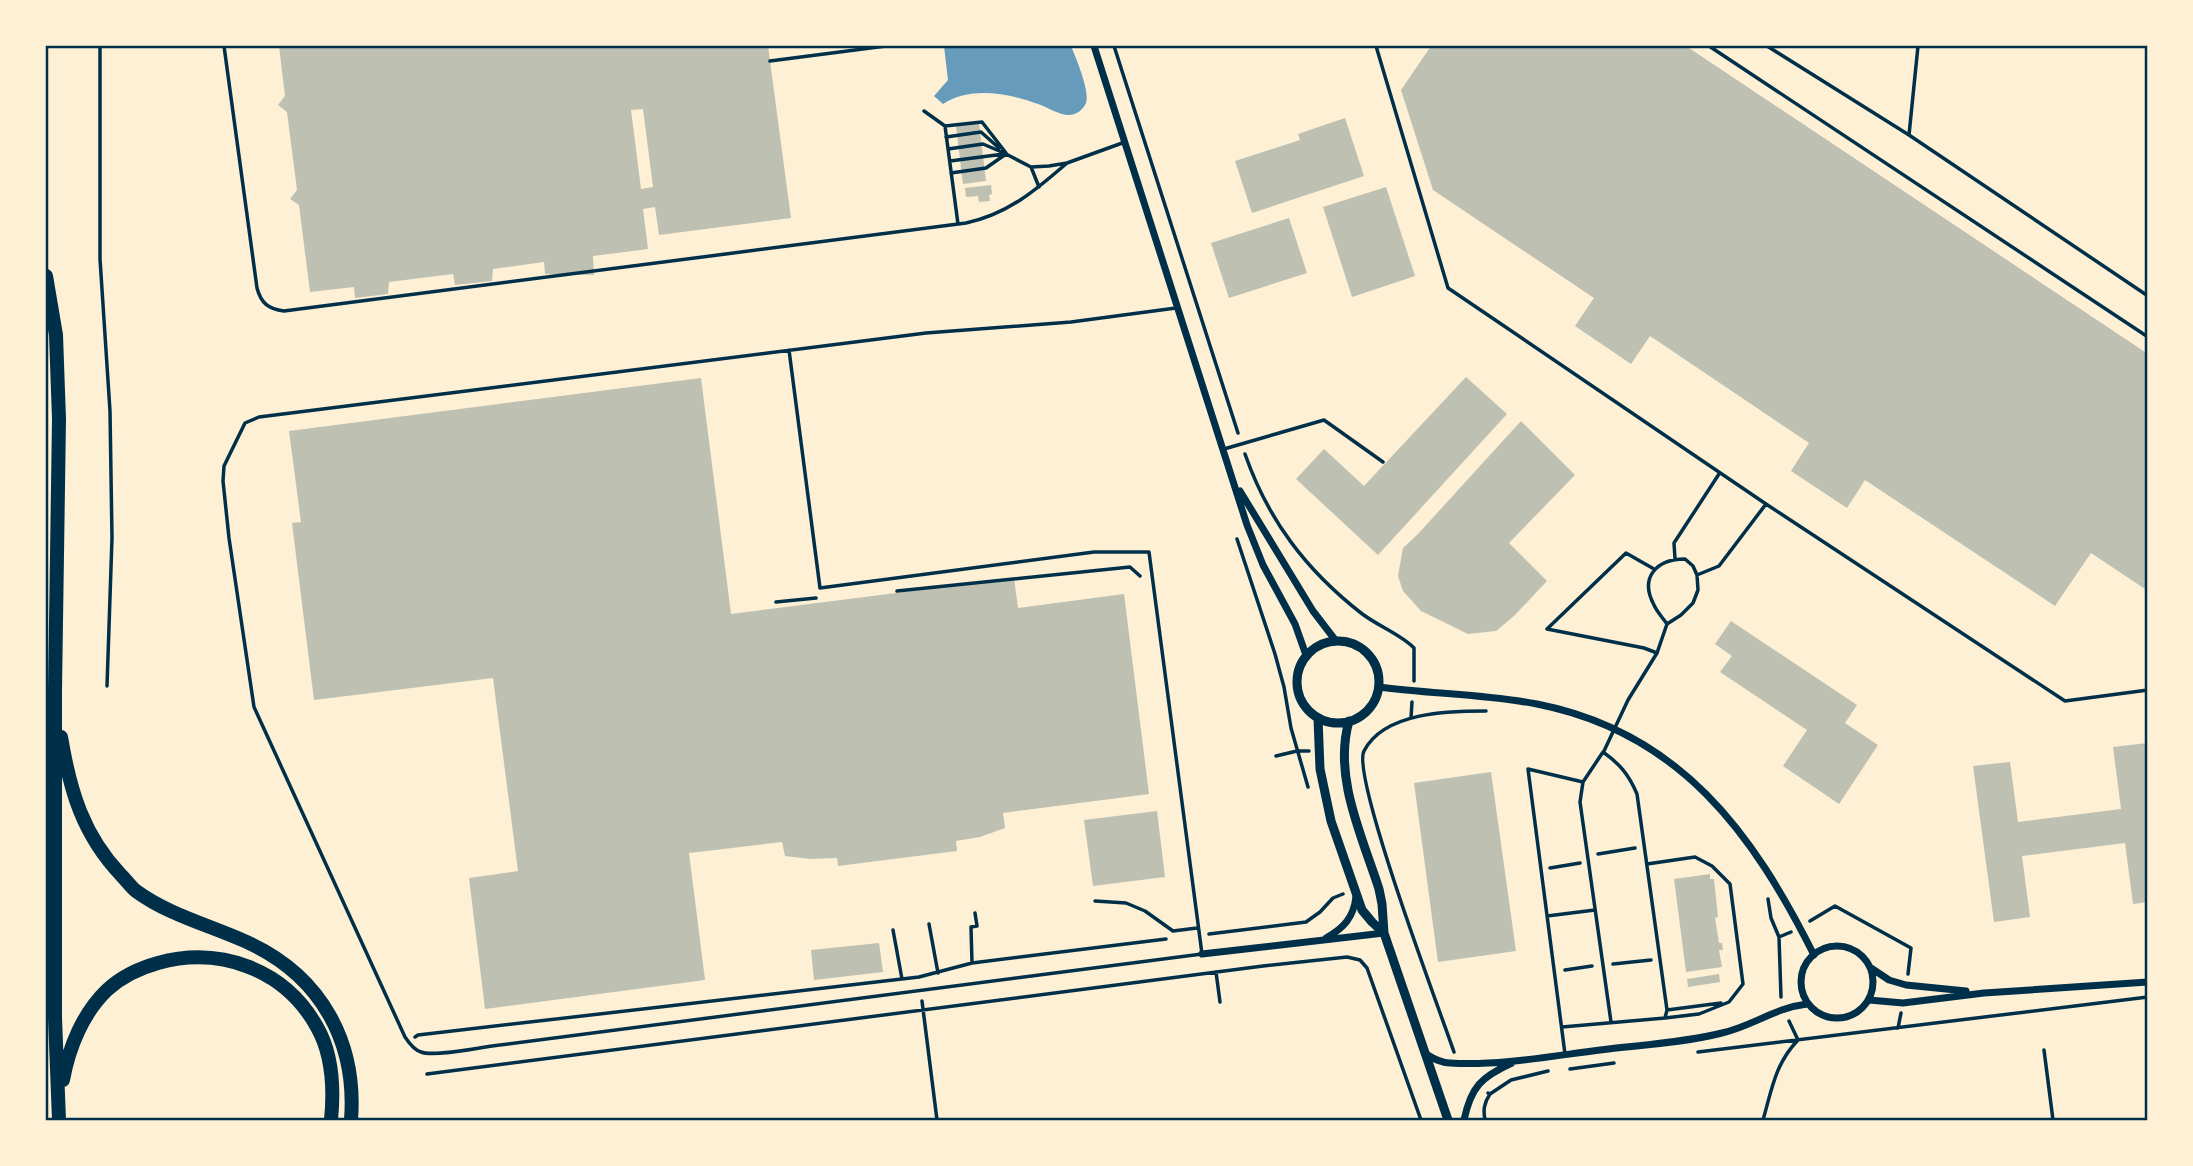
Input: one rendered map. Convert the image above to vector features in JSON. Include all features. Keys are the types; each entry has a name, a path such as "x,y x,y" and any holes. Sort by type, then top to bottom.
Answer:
{"highway":[{"path":"46,276 56,335 59,419 55,690 55,1018 59,1121"},
{"path":"55,690 70,785 88,832 104,856 135,890 178,915 251,944 282,961 311,987 335,1023 349,1061 353,1100 351,1121"},
{"path":"58,1105 66,1061 75,1039 87,1015 107,990 139,969 181,957 212,957 242,964 270,977 295,998 318,1028 330,1064 333,1101 331,1121"}],"street":[{"path":"1094,46 1254,544 1295,624 1306,655"},
{"path":"1235,482 1313,611 1336,641"},
{"path":"1336,641 1356,645 1364,650 1376,667 1378,687 1369,708 1357,718 1333,722 1318,718 1308,710 1297,689 1297,677 1306,655 1315,648 1336,641"},
{"path":"1378,687 1536,704 1575,714 1615,730 1666,759 1689,776 1721,807 1763,864 1814,955"},
{"path":"1318,718 1323,791 1362,910 1384,933"},
{"path":"1349,721 1344,751 1346,780 1379,889 1384,933 1448,1121"},
{"path":"1322,940 1349,919 1356,896"},
{"path":"1202,954 1384,933"},
{"path":"1831,947 1849,948 1865,959 1870,967 1873,984 1869,1000 1853,1015 1832,1018 1821,1015 1807,1004 1802,992 1802,976 1808,961 1814,955 1831,947"},
{"path":"1870,967 1889,980 1906,985 1984,993"},
{"path":"1869,1000 1903,1003 1984,993 2147,982"},
{"path":"1425,1054 1436,1060 1458,1064 1565,1054 1724,1033 1742,1028 1783,1008 1807,1004"},
{"path":"1464,1121 1470,1096 1476,1086 1490,1074 1516,1060"}],"lane":[{"path":"224,46 257,288 265,305 284,311 958,224 996,214 1016,204 1067,163"},
{"path":"1376,46 1448,288 1766,504 2065,701 2147,690"},
{"path":"1709,46 2147,337"},
{"path":"924,111 945,127 982,122 1006,153"},
{"path":"945,127 958,224"},
{"path":"946,137 981,132 1006,153"},
{"path":"948,149 983,144 1031,167 1067,163 1125,142"},
{"path":"951,173 986,168 1006,153"},
{"path":"950,161 1006,153"},
{"path":"1031,167 1038,187"},
{"path":"789,350 820,588 1094,552 1149,552 1202,954 433,1054 420,1052 410,1045 399,1026 254,708 223,481 225,466 245,423 259,417 789,350 926,333 1070,322 1178,307"},
{"path":"1224,449 1324,420 1383,462"},
{"path":"1675,559 1674,543 1720,473"},
{"path":"1697,575 1719,566 1766,504"},
{"path":"1654,570 1626,554 1547,629 1644,648 1657,653"},
{"path":"1611,1022 1580,802 1583,782 1604,752 1628,700 1657,653 1667,624 1693,603 1698,590 1697,575 1693,566 1685,559 1665,561 1654,570 1650,578 1649,589 1653,604 1667,624"},
{"path":"1604,752 1629,775 1637,794 1667,1010 1665,1018"},
{"path":"1565,1054 1528,769 1583,782"},
{"path":"1562,1027 1699,1014 1729,1002 1743,984 1730,884 1712,866 1695,857 1647,864"},
{"path":"1096,901 1126,903 1145,911 1173,931 1197,928"},
{"path":"1547,916 1595,910"},
{"path":"1667,1010 1729,1002"}],"path":[{"path":"100,46 100,259 110,411 112,538 107,685"},
{"path":"770,61 886,46"},
{"path":"1114,46 1242,444 1266,506 1308,564 1353,607 1414,648 1413,691"},
{"path":"1767,46 1909,135 2147,296"},
{"path":"1909,135 1918,46"},
{"path":"1237,538 1281,676 1297,751 1276,756"},
{"path":"885,592 1130,568 1137,571 1142,578"},
{"path":"776,602 817,598"},
{"path":"1456,710 1411,718 1389,727 1368,746 1361,760 1381,841 1458,1064"},
{"path":"1587,855 1644,847"},
{"path":"1541,869 1588,862"},
{"path":"1199,935 1306,922 1333,898 1343,894"},
{"path":"1798,1040 1781,999 1779,937 1835,905 1911,948 1906,985"},
{"path":"972,963 971,927 977,926 975,913"},
{"path":"929,924 938,973"},
{"path":"893,930 902,979"},
{"path":"410,1045 418,1035 919,977 972,963 1174,938 1173,931"},
{"path":"427,1074 1347,957 1360,960 1367,968 1421,1121"},
{"path":"1216,972 1220,1002"},
{"path":"919,977 937,1121"},
{"path":"1691,1053 2147,997"},
{"path":"1898,1028 1903,1003"},
{"path":"1763,1121 1779,1066 1786,1052 1798,1040"},
{"path":"2044,1050 2053,1121"},
{"path":"1562,1069 1625,1061"},
{"path":"1490,1094 1503,1084 1518,1078 1550,1071"}],"water":[{"path":"944,46 1071,46 1084,83 1086,103 1079,112 1069,115 1002,94 965,95 943,104 934,96 948,80"}],"building":[{"path":"279,46 768,46 791,218 659,235 655,207 643,209 648,249 593,256 594,275 545,274 544,262 493,269 492,281 455,285 453,274 389,282 388,294 355,298 354,287 310,292 299,205 290,199 297,190 287,112 278,105 285,96","holes":["643,109 653,187 641,189 631,110"]},
{"path":"1431,46 1686,46 2148,354 2148,591 2091,553 2055,606 1865,480 1847,508 1791,471 1809,443 1650,336 1631,364 1575,326 1594,298 1433,190 1401,90"},
{"path":"1345,118 1364,176 1252,213 1235,161 1300,140 1298,134"},
{"path":"979,123 986,181 963,184 956,126"},
{"path":"991,185 990,201 979,202 978,196 966,197 965,188"},
{"path":"1386,187 1415,276 1352,297 1323,207"},
{"path":"1289,218 1307,273 1229,298 1211,243"},
{"path":"1466,377 1507,414 1378,555 1296,479 1324,449 1364,486"},
{"path":"701,378 731,614 1014,578 1018,608 1124,594 1149,794 1003,813 1005,828 980,837 956,841 957,851 838,866 837,858 785,856 782,842 689,853 705,980 485,1009 469,878 518,871 493,678 314,700 292,523 301,522 289,431"},
{"path":"1521,421 1575,475 1509,543 1547,581 1496,631 1468,634 1421,611 1403,591 1398,576 1403,548"},
{"path":"1731,621 1857,705 1845,723 1878,745 1839,804 1783,766 1807,730 1720,672 1732,656 1715,644"},
{"path":"2148,743 2148,902 2133,904 2125,843 2022,856 2030,917 1994,922 1973,766 2010,762 2018,822 2121,809 2113,747"},
{"path":"1491,772 1516,951 1438,962 1414,783"},
{"path":"1157,811 1165,877 1093,886 1084,820"},
{"path":"1710,874 1710,879 1714,879 1718,917 1715,918 1719,943 1722,943 1723,950 1719,950 1722,967 1686,972 1674,879"},
{"path":"879,943 883,972 814,980 811,950"},
{"path":"1719,974 1720,982 1688,987 1687,979"}]}
